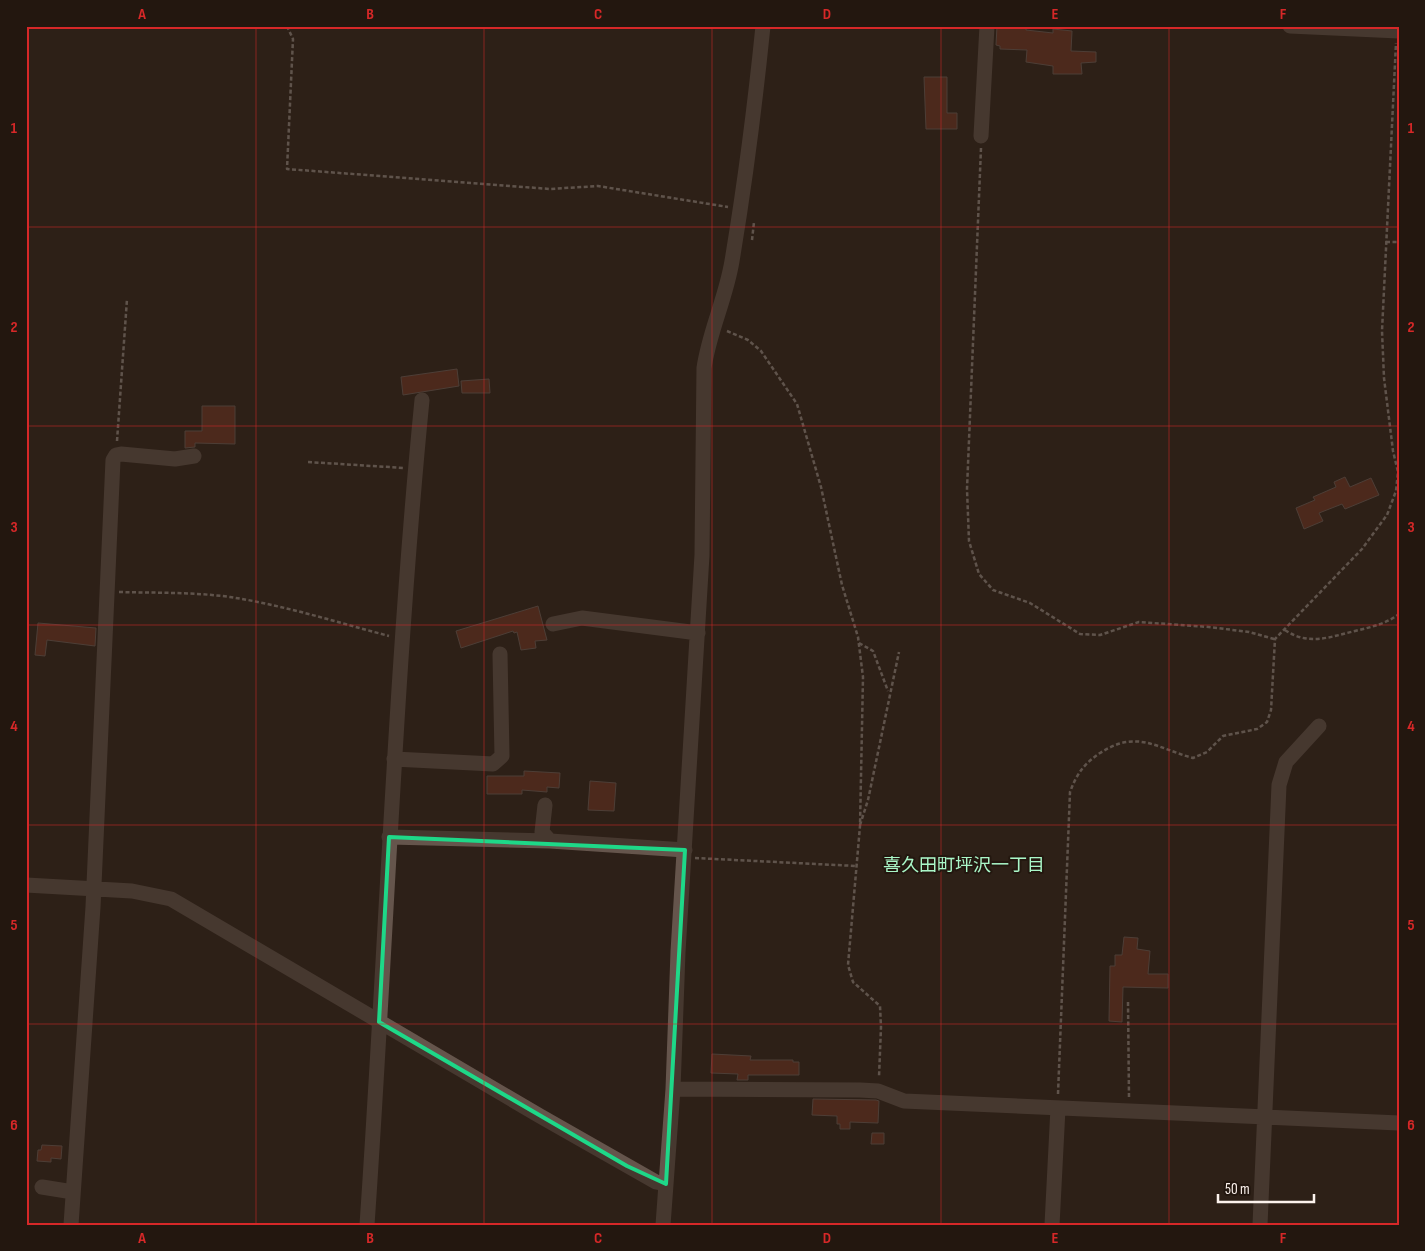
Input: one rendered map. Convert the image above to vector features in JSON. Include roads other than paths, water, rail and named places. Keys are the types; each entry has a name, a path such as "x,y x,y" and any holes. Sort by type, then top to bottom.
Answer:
{"street":[{"path":"663,1225 673,1089 678,952 702,555 704,368 707,348 726,294 740,209 763,26"},
{"path":"981,136 987,26"},
{"path":"1290,26 1398,31"},
{"path":"368,1225 394,759 415,469 422,400"},
{"path":"71,1225 94,888 113,460 116,455 175,459 194,456"},
{"path":"553,624 582,618 698,633"},
{"path":"394,759 493,764 502,756 500,654"},
{"path":"1260,1225 1280,785 1286,762 1319,726"},
{"path":"545,805 542,832 550,842"},
{"path":"389,836 550,842 685,854"},
{"path":"26,885 94,888 145,893 170,899 619,1161 656,1182 666,1184"},
{"path":"673,1089 878,1091 904,1101 1399,1123"},
{"path":"1052,1225 1058,1108"},
{"path":"42,1186 73,1192"}],"district":[{"name":"喜久田町坪沢一丁目","path":"964,865"}]}
